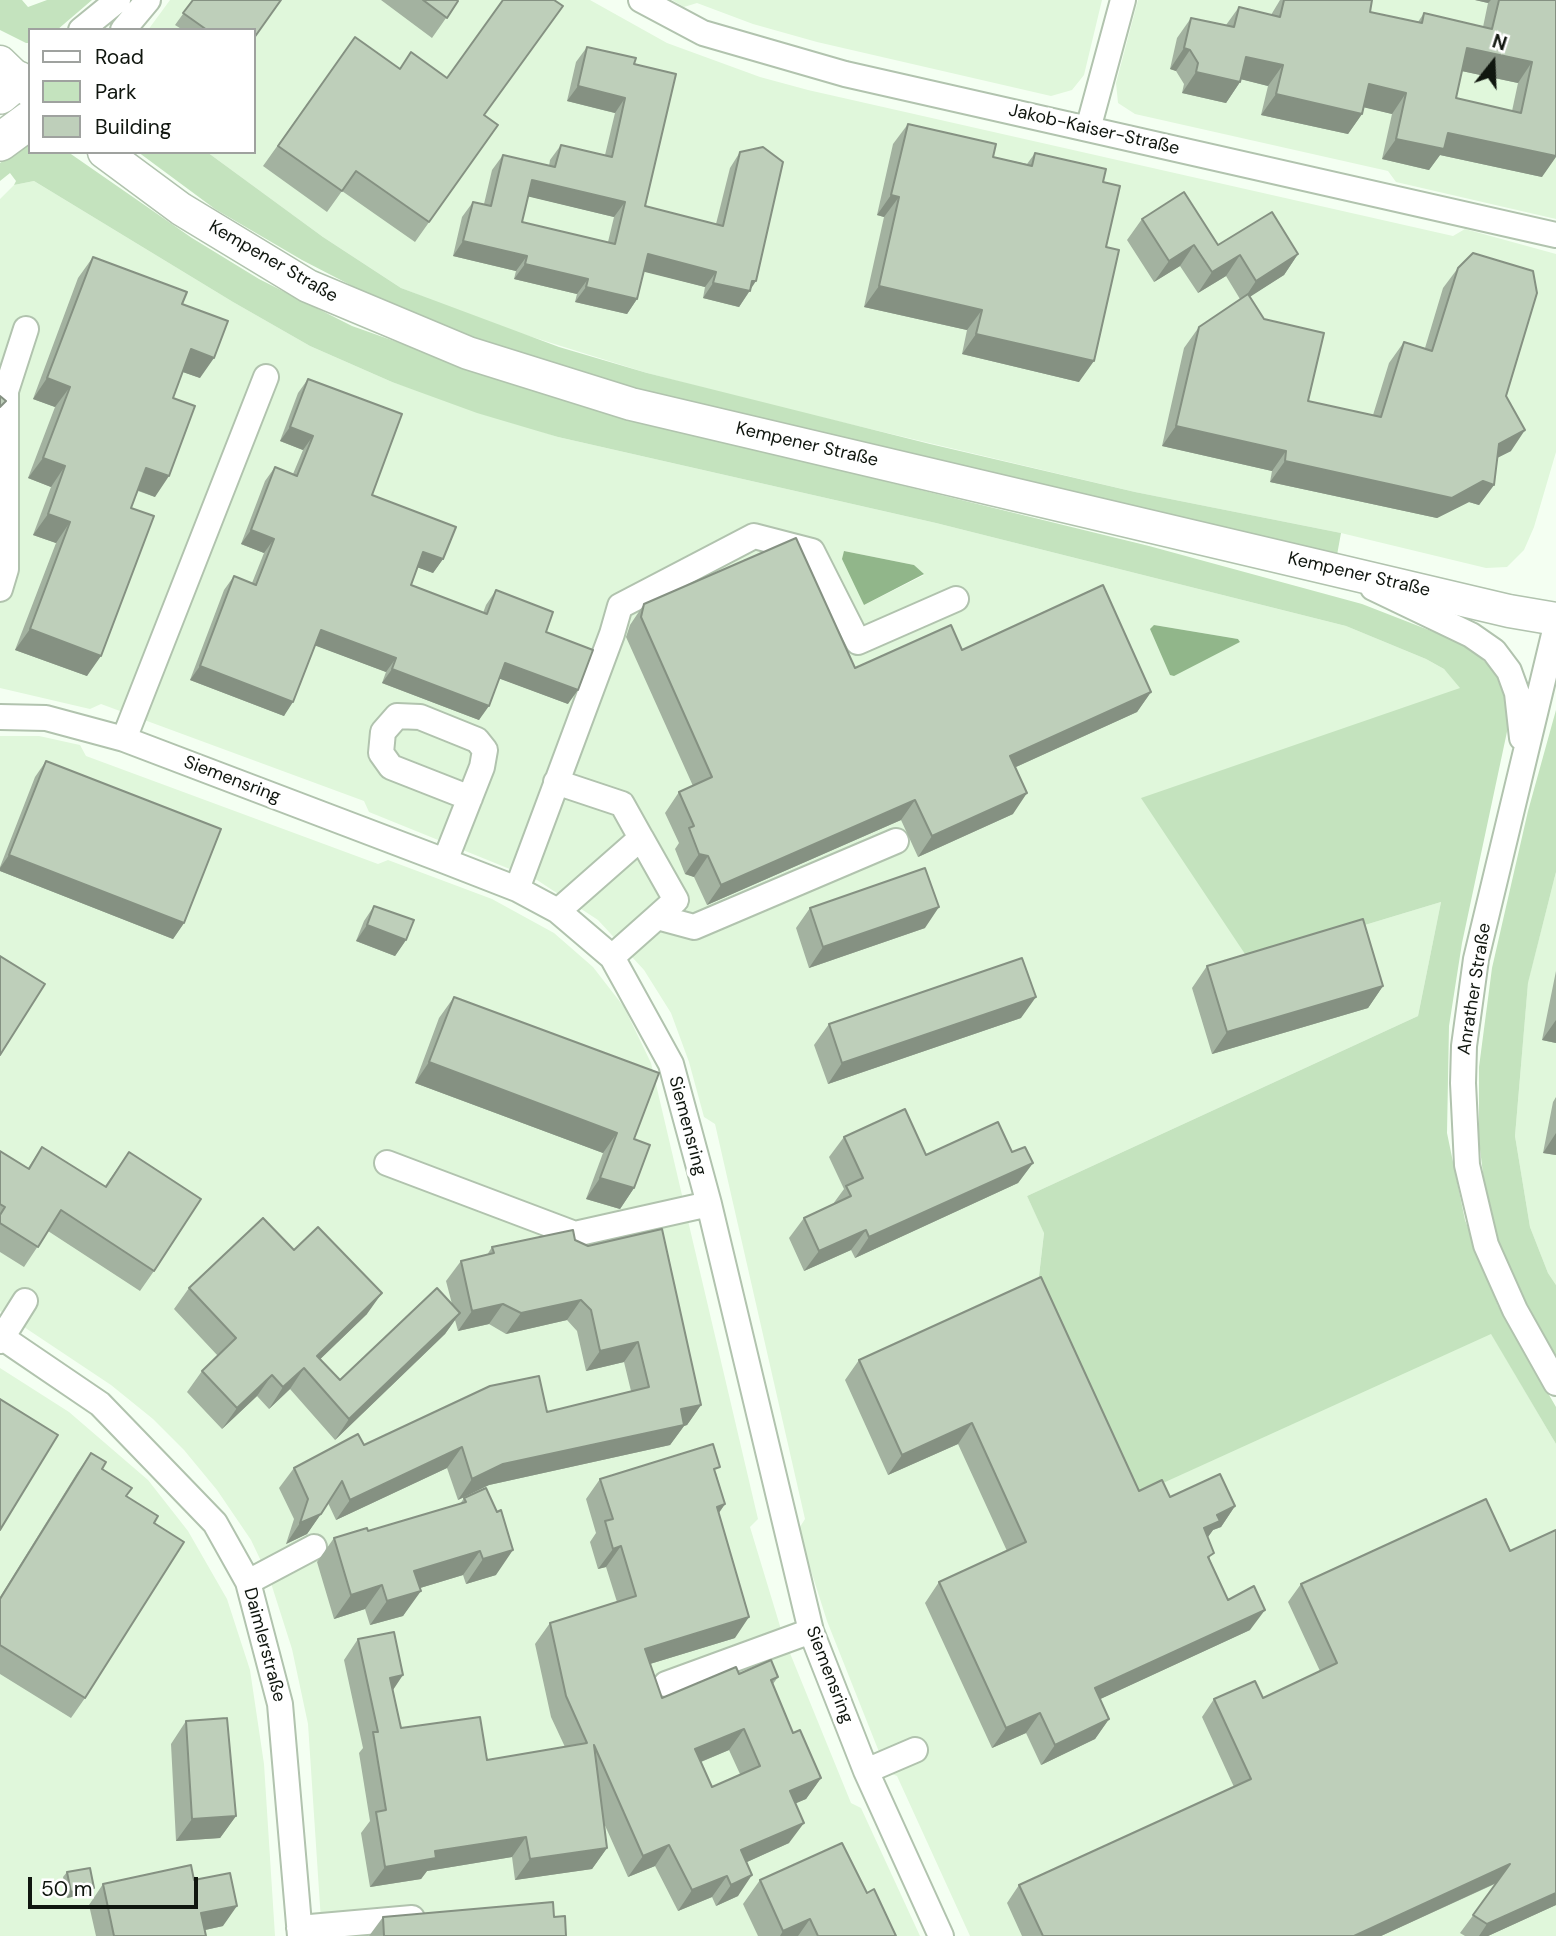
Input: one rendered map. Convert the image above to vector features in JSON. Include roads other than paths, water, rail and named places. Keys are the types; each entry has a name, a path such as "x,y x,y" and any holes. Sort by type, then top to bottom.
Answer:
{"highway":[{"path":"0,142 28,121"}],"main road":[{"name":"Kempener Straße","path":"107,154 181,209 308,286 468,353 631,404 1556,619"}],"street":[{"path":"83,28 118,0"},
{"path":"125,28 148,0"},
{"name":"Jakob-Kaiser-Straße","path":"641,0 703,33 845,74 1555,233"},
{"path":"1088,129 1123,0"},
{"path":"0,589 6,569 6,391 26,329"},
{"path":"124,739 266,377"},
{"path":"517,889 620,606 754,536 812,551 858,642 956,599"},
{"path":"1338,570 1471,635 1493,651 1509,671 1517,693 1523,763"},
{"name":"Anrather Straße","path":"1556,626 1482,933 1464,1046 1467,1165 1486,1245 1515,1310 1556,1382"},
{"name":"Siemensring","path":"0,717 46,718 124,739 445,860 517,889 558,911 612,957 671,1064 709,1204 811,1631 866,1770 941,1936"},
{"path":"556,782 622,804 676,900 612,957"},
{"path":"445,860 470,798"},
{"path":"558,911 641,838"},
{"path":"657,917 694,927 896,841"},
{"path":"387,1163 575,1234 709,1204"},
{"path":"1,1338 25,1301"},
{"name":"Daimlerstraße","path":"1,1338 100,1404 215,1523 248,1582 280,1704 299,1932"},
{"path":"248,1582 314,1547"},
{"path":"666,1684 811,1631"},
{"path":"866,1770 915,1750"},
{"path":"299,1932 436,1916"}]}
